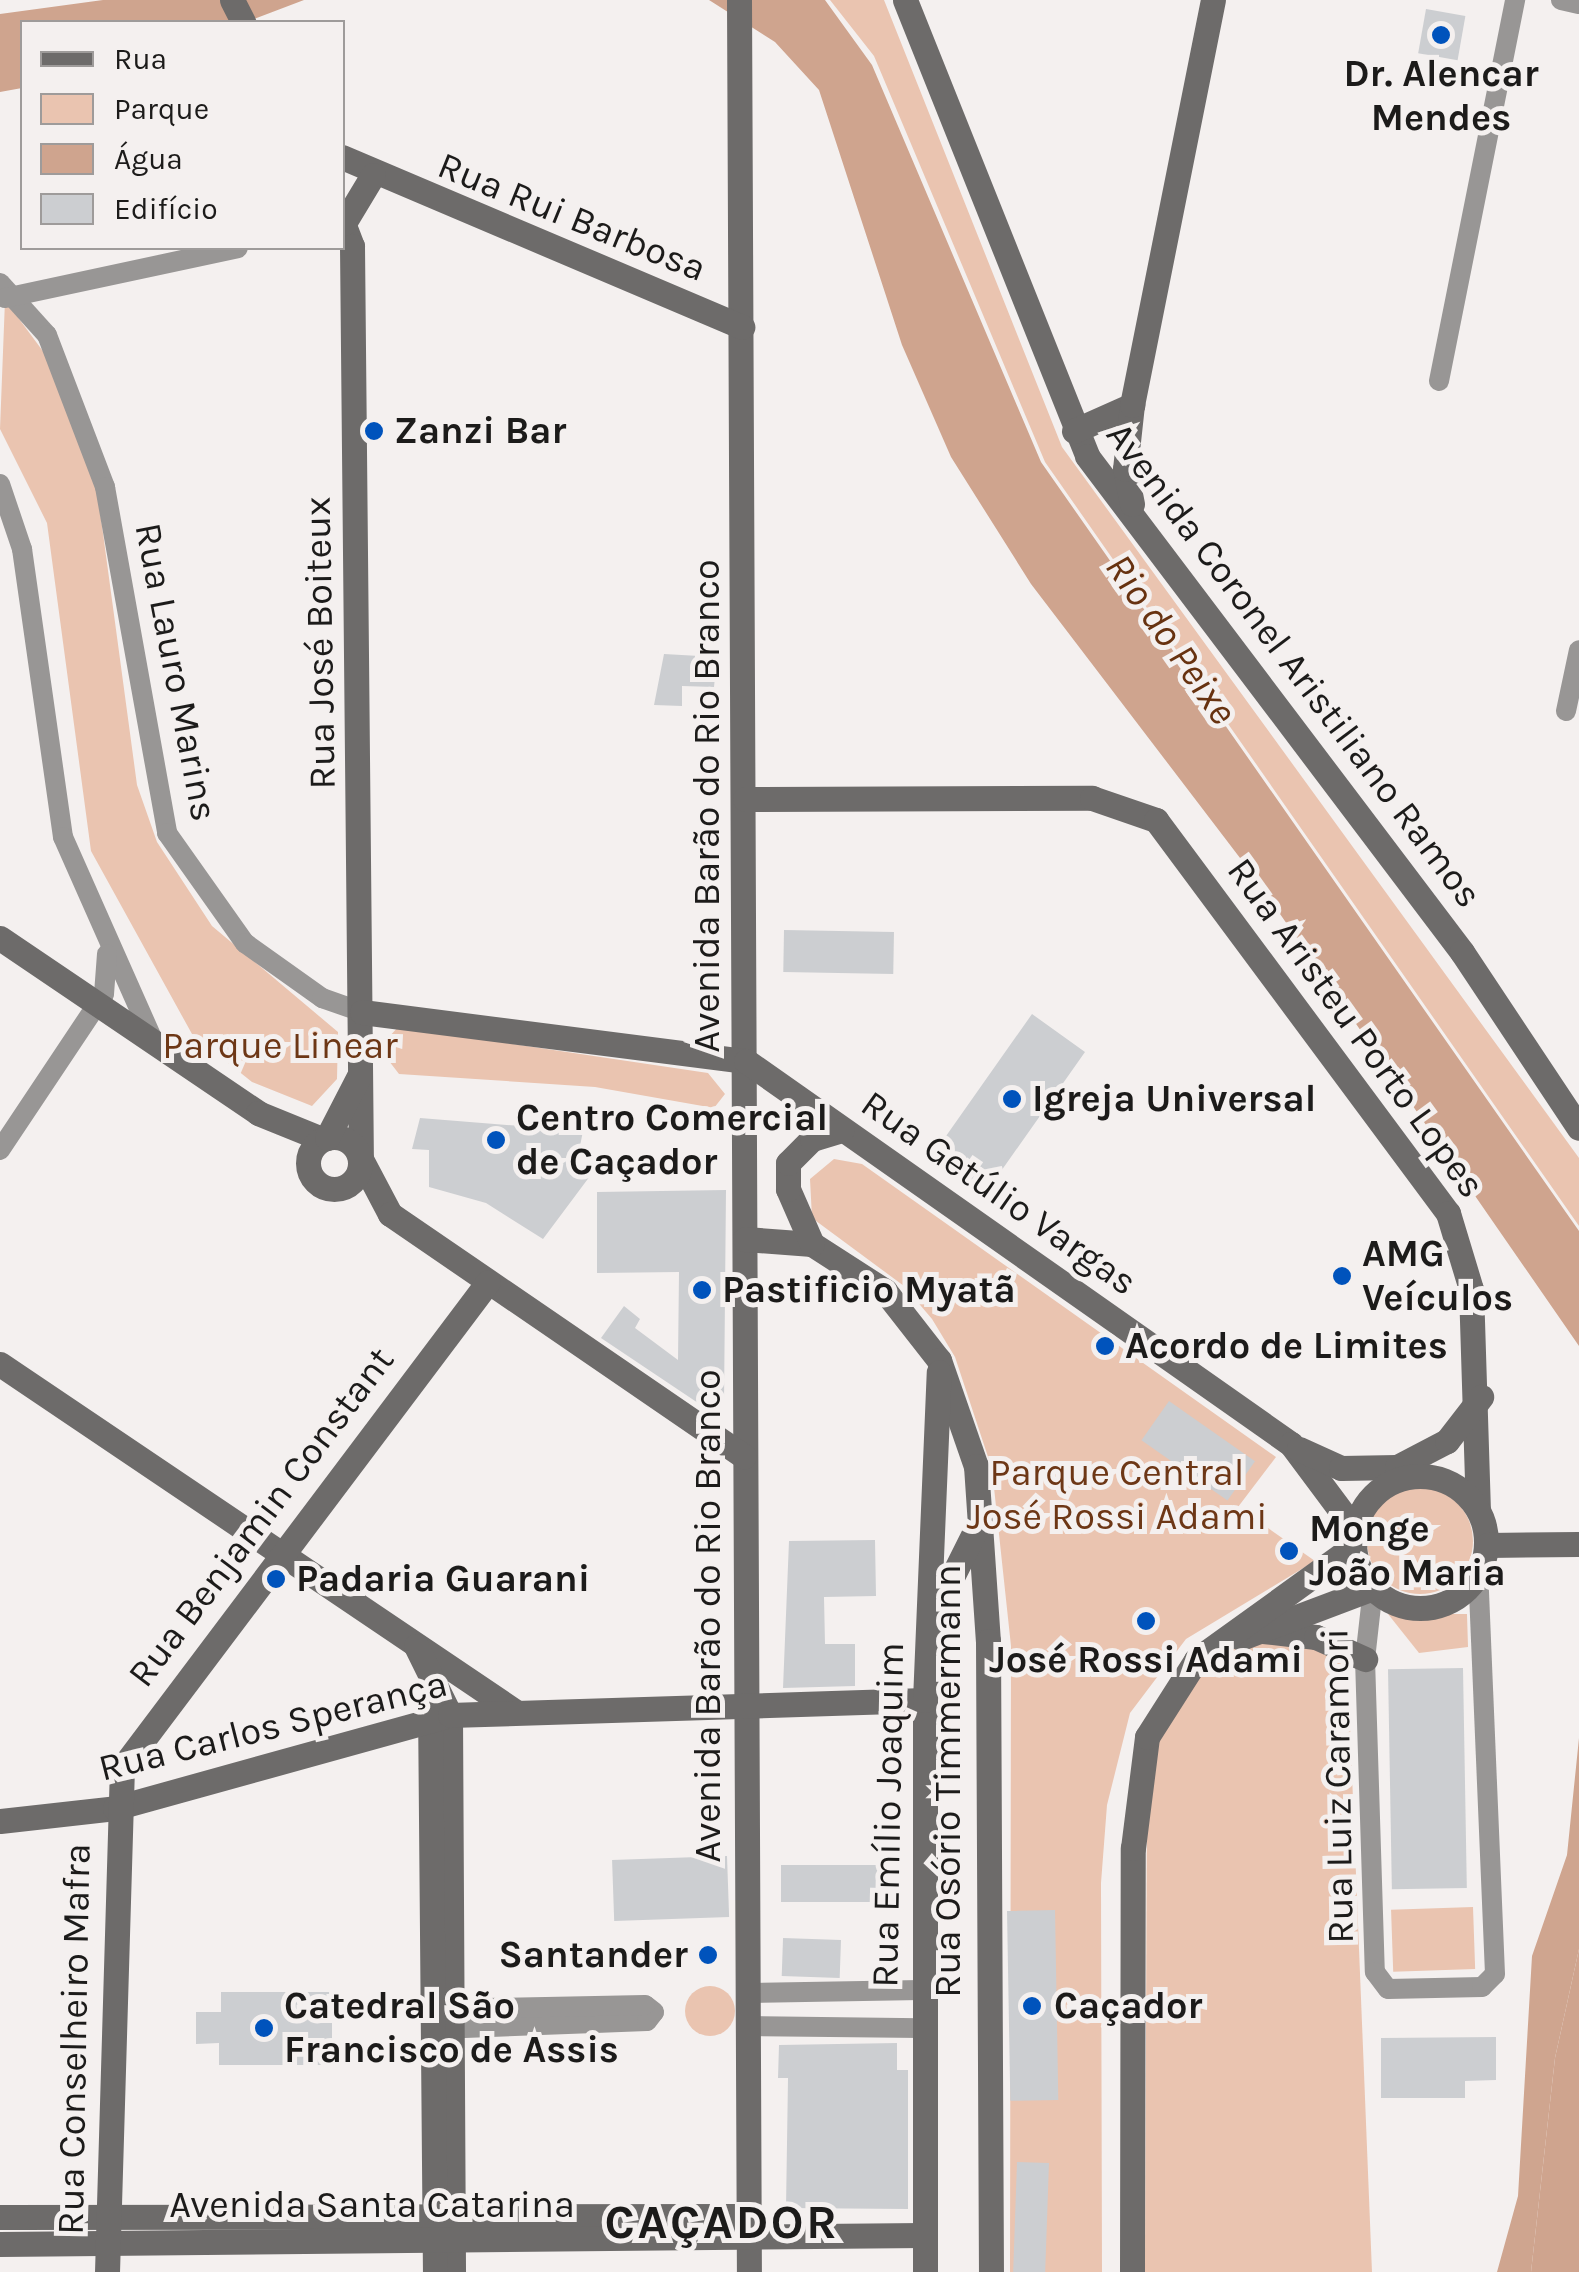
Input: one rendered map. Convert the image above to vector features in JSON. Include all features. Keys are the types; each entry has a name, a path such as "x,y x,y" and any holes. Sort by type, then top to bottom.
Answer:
{"main road":[{"name":"Avenida Barão do Rio Branco","path":"739,0 746,799 744,1456 749,2272"},
{"name":"Avenida Coronel Aristiliano Ramos","path":"906,0 1074,431 1132,504 1579,1128"},
{"path":"1132,504 1125,469 1132,406 1214,0"},
{"name":"Rua Rui Barbosa","path":"345,159 372,175 742,327"},
{"path":"345,219 372,175"},
{"name":"Rua José Boiteux","path":"345,227 352,246 361,1159"},
{"path":"1074,431 1132,406"},
{"name":"Rua Aristeu Porto Lopes","path":"746,799 1092,798 1140,810 1172,836 1448,1213 1467,1264 1481,1396 1478,1510"},
{"path":"0,938 258,1113 309,1168 334,1188 350,1183 361,1159"},
{"name":"Rua Getúlio Vargas","path":"362,1012 746,1061 1291,1444 1355,1538"},
{"name":"Rua José Boiteux","path":"325,1139 363,1067"},
{"path":"258,1113 325,1139 348,1142 390,1214 744,1456"},
{"path":"812,1244 788,1189 788,1162 812,1139 842,1130"},
{"path":"309,1168 325,1139"},
{"name":"Rua Osório Timmermann","path":"745,1239 812,1244 885,1291 939,1360 984,1513 991,2272"},
{"name":"Rua Benjamin Constant","path":"116,1808 132,1749 488,1282"},
{"name":"Rua Emílio Joaquim","path":"925,2272 921,1990 925,1700 939,1360"},
{"path":"0,1364 516,1712"},
{"path":"1291,1444 1341,1468 1397,1467 1447,1442 1481,1396"},
{"path":"1132,2272 1137,1787 1162,1702 1218,1647 1355,1538 1384,1486 1419,1475 1453,1484 1478,1510 1486,1545 1478,1574 1454,1599 1420,1608 1373,1588 1218,1647"},
{"path":"930,1619 984,1513"},
{"path":"1355,1538 1373,1588"},
{"path":"1486,1545 1579,1544"},
{"path":"1258,1632 1316,1636 1366,1658"},
{"path":"416,1646 441,1716 444,2232 452,2272"},
{"name":"Rua Carlos Sperança","path":"0,1821 116,1808 441,1716 746,1702 925,1700"},
{"name":"Rua Conselheiro Mafra","path":"107,2272 116,1808"},
{"name":"Avenida Santa Catarina","path":"0,2217 107,2230 444,2232 748,2228 924,2236"},
{"name":"Avenida Santa Catarina","path":"0,2244 107,2230"},
{"path":"435,2272 444,2232"}],"street":[{"path":"1439,380 1515,0"},
{"path":"1561,0 1579,4"},
{"path":"8,298 229,250"},
{"name":"Rua Lauro Marins","path":"0,283 8,298 47,336 105,487 168,833 245,944 322,998 362,1012"},
{"path":"0,484 22,549 54,799 107,946 154,1042"},
{"path":"1566,711 1579,650"},
{"path":"0,1150 97,1005 107,946"},
{"name":"Rua Luiz Caramori","path":"1373,1588 1366,1658 1378,1982 1388,1989 1491,1983 1478,1574"},
{"path":"747,1993 921,1990"},
{"path":"645,2005 654,2012 647,2020 442,2019 645,2005"},
{"path":"747,2026 921,2028"}],"green space":[{"path":"830,0 884,0 1062,447 1579,1158 1579,1226 1045,462 874,56"},
{"name":"Parque Linear","path":"5,300 48,358 97,489 137,785 157,842 212,926 338,1032 337,1079 312,1106 252,1082 192,1034 91,851 47,523 0,429"},
{"name":"Parque Linear","path":"398,1027 708,1073 725,1094 714,1108 595,1087 399,1074 379,1048"},
{"name":"Parque Central José Rossi Adami","path":"834,1159 862,1164 1276,1457 1238,1507 1315,1561 1186,1639 1130,1713 1107,1805 1101,1883 1102,2272 1010,2272 1011,1646 992,1469 955,1357 932,1319 904,1286 812,1218 810,1179"},
{"path":"1420,1488 1440,1492 1458,1503 1469,1521 1473,1541 1469,1561 1458,1579 1440,1590 1420,1594 1400,1590 1382,1579 1371,1561 1367,1541 1371,1521 1382,1503 1400,1492"},
{"path":"1388,1614 1467,1614 1468,1647 1419,1653"},
{"name":"Parque Central José Rossi Adami","path":"1245,1641 1305,1641 1345,1663 1348,1675 1372,2272 1145,2272 1147,1803 1161,1718 1215,1657"},
{"path":"1473,1907 1475,1969 1393,1972 1391,1910"},
{"path":"710,1986 728,1993 735,2011 728,2029 710,2036 692,2029 685,2011 692,1993"}],"shaded area":[{"path":"1579,1738 1579,1949 1555,2058 1531,2272 1497,2272 1518,2196 1532,1956 1567,1855"}],"water":[{"path":"103,0 304,0 251,20 20,20 20,88 0,92 0,14"},
{"path":"709,0 825,0 872,65 1041,462 1579,1231 1579,1346 1253,875 1031,584 951,457 902,345 819,90 775,42"},
{"path":"1579,1949 1579,2272 1531,2272 1555,2058"}],"building":[{"name":"Dr. Alencar Mendes","path":"1426,9 1465,16 1458,60 1418,53"},
{"path":"664,654 717,657 714,687 682,686 682,706 654,705"},
{"path":"784,930 894,932 893,974 783,972"},
{"name":"Igreja Universal","path":"1032,1014 1085,1052 992,1184 979,1174 972,1184 944,1163 950,1154 939,1146"},
{"path":"420,1118 583,1131 576,1166 596,1168 543,1239 486,1203 429,1187 429,1150 412,1149"},
{"name":"Pastificio Myatã","path":"726,1190 724,1403 710,1411 601,1338 624,1306 640,1319 635,1328 678,1360 679,1272 597,1273 597,1192"},
{"path":"1169,1401 1255,1461 1227,1501 1141,1440"},
{"path":"875,1540 876,1596 824,1597 825,1644 855,1644 855,1686 783,1688 789,1541"},
{"path":"1463,1668 1467,1888 1392,1889 1388,1669"},
{"path":"727,1856 729,1917 614,1921 612,1860"},
{"path":"781,1865 898,1865 898,1902 781,1902"},
{"name":"Caçador","path":"1055,1910 1058,2100 1010,2101 1007,1911"},
{"path":"783,1938 841,1940 840,1978 782,1976"},
{"name":"Catedral São Francisco de Assis","path":"221,1992 332,1992 332,2065 219,2065 219,2043 196,2044 196,2012 221,2012"},
{"path":"1496,2037 1496,2080 1465,2081 1465,2098 1381,2098 1381,2038"},
{"path":"897,2043 897,2070 908,2070 908,2209 786,2208 788,2078 778,2078 779,2045"},
{"path":"1017,2162 1049,2163 1045,2272 1013,2272"}],"place":[{"name":"Dr. Alencar Mendes","path":"1441,35"},
{"name":"Zanzi Bar","path":"374,431"},
{"name":"Igreja Universal","path":"1012,1099"},
{"name":"Centro Comercial de Caçador","path":"496,1140"},
{"name":"AMG Veículos","path":"1342,1276"},
{"name":"Pastificio Myatã","path":"702,1290"},
{"name":"Acordo de Limites","path":"1105,1346"},
{"name":"Monge João Maria","path":"1289,1551"},
{"name":"Padaria Guarani","path":"276,1579"},
{"name":"José Rossi Adami","path":"1146,1621"},
{"name":"Santander","path":"708,1955"},
{"name":"Caçador","path":"1032,2006"},
{"name":"Catedral São Francisco de Assis","path":"264,2028"}],"district":[{"name":"CAÇADOR","path":"722,2223"}],"water label":[{"name":"Rio do Peixe","path":"1171,639"}]}
